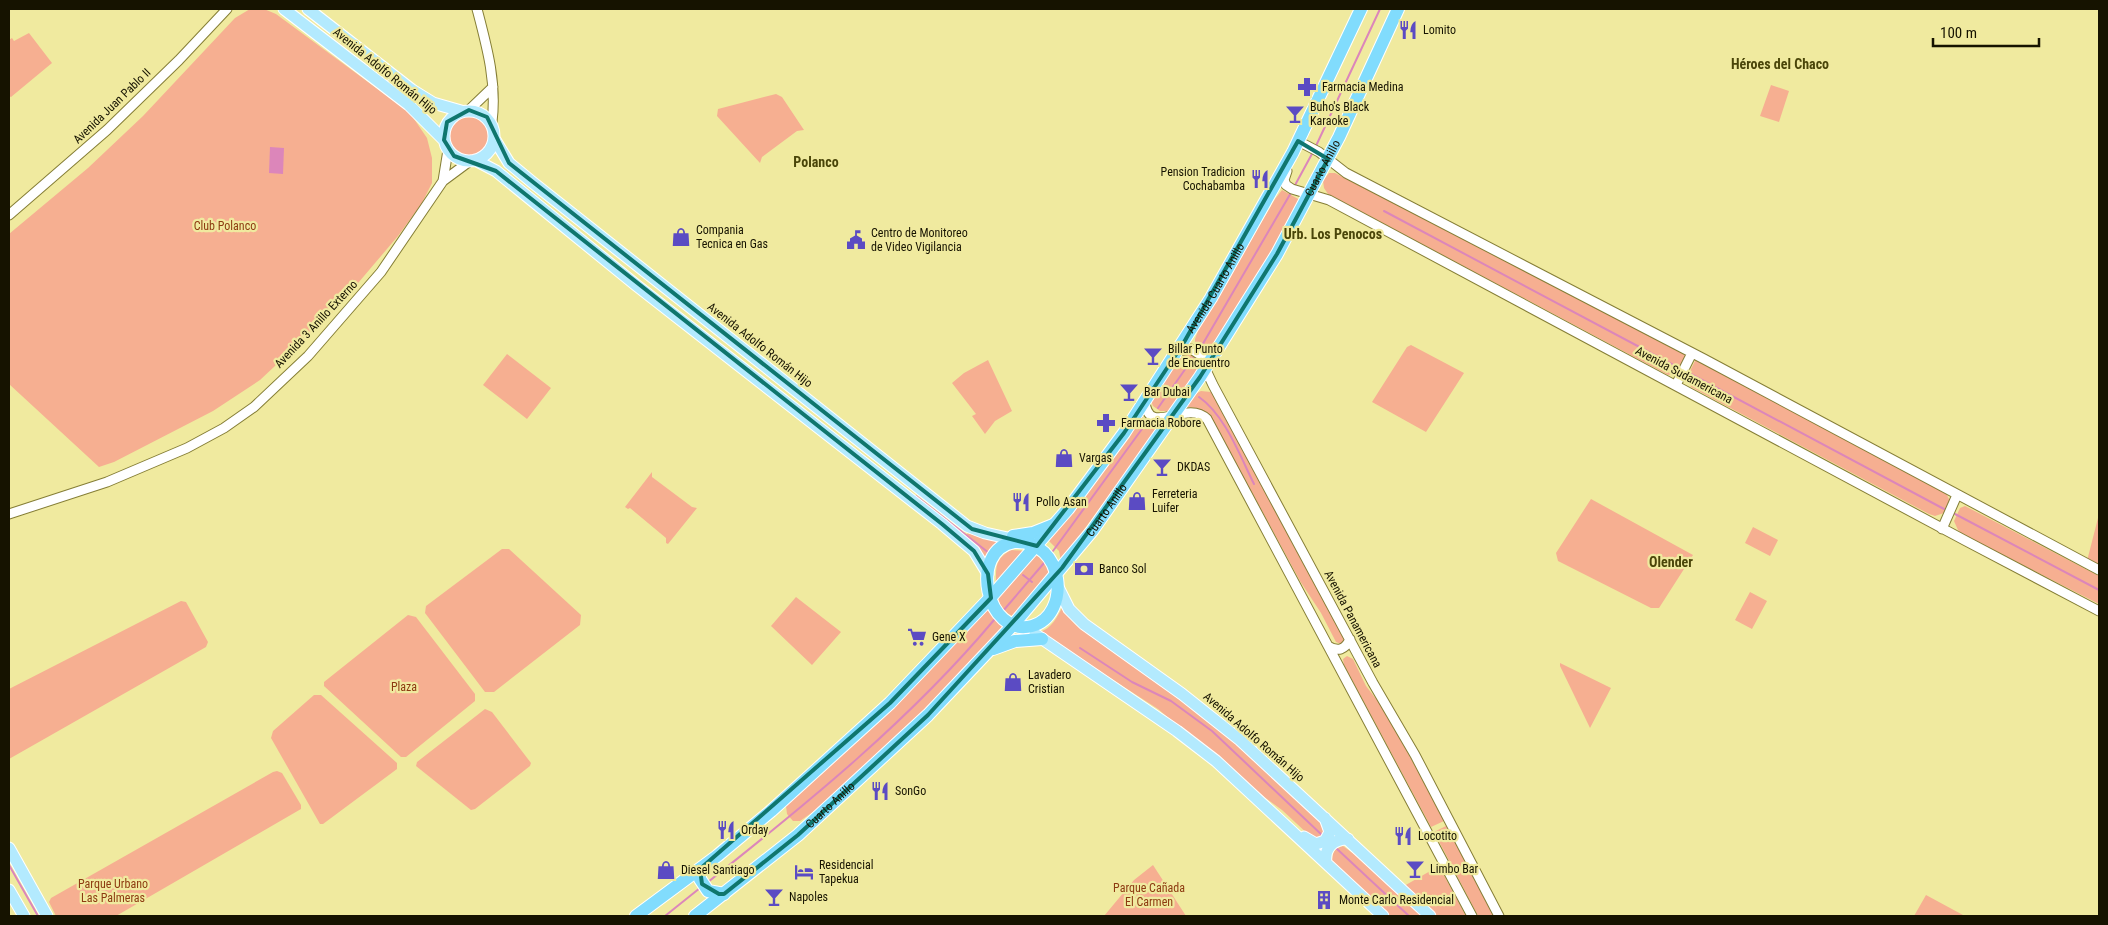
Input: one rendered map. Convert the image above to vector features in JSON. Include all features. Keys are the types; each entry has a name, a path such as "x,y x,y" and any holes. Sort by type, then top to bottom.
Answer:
{"highway":[{"name":"Avenida Cuarto Anillo","path":"1031,544 1054,526 1124,433 1211,298 1298,146 1361,9"},
{"name":"Cuarto Anillo","path":"695,916 798,835 928,715 989,651 1018,626 1057,580 1174,415 1277,254 1310,193 1323,156 1398,9"},
{"path":"1000,537 1033,533 1054,526"},
{"path":"1009,543 1031,544 1049,556 1057,580 1055,601 1047,617 1036,625 1018,626 999,616 991,598 988,574 991,560 1000,547 1009,543"},
{"path":"636,916 700,869 780,803 890,703 991,598 1031,544"},
{"path":"989,651 1015,641 1042,639"},
{"path":"700,869 703,888 708,896 709,906"},
{"path":"684,881 724,894"}],"main road":[{"name":"Avenida Adolfo Román Hijo","path":"284,9 409,105 446,145"},
{"name":"Avenida Adolfo Román Hijo","path":"308,9 412,90 433,103 465,111"},
{"path":"473,161 488,153 495,140 492,122 482,113 465,111 453,116 447,122 444,131 446,145 462,160 473,161 496,171 532,182"},
{"name":"Avenida Adolfo Román Hijo","path":"495,140 509,163 532,182 967,526 1000,537 1031,544"},
{"path":"496,171 974,551 988,574"},
{"path":"904,494 913,484"},
{"name":"Avenida Adolfo Román Hijo","path":"1057,580 1069,610 1084,624 1182,694 1240,740 1430,916"},
{"path":"1018,626 1042,639 1177,731 1216,761 1383,916"},
{"path":"1267,808 1278,814 1311,843 1316,844 1325,841 1329,835 1327,822"},
{"path":"1326,862 1326,852 1332,843 1337,840 1347,839"},
{"path":"9,848 47,916"},
{"path":"9,890 24,916"}],"street":[{"name":"Avenida Juan Pablo II","path":"9,215 107,130 179,60 227,9"},
{"path":"477,9 494,87 492,122"},
{"path":"465,111 494,87"},
{"name":"Avenida 3 Anillo Externo","path":"442,181 446,145"},
{"name":"Avenida Sudamericana","path":"2099,570 1692,353 1384,194 1340,170 1323,156 1298,146 1284,179 1286,185 1329,200 1942,529 2099,611"},
{"name":"Avenida 3 Anillo Externo","path":"9,514 98,486 188,448 224,428 254,407 308,356 381,272 442,181 473,161"},
{"name":"Avenida Panamericana","path":"1178,351 1188,348 1197,351 1204,359 1205,368 1358,655 1415,755 1499,916"},
{"path":"1676,385 1692,353"},
{"path":"1145,401 1148,411 1156,418 1163,419 1194,412 1202,414 1207,419 1472,916"},
{"path":"1942,529 1958,495"},
{"path":"1328,646 1334,650 1341,649 1347,645 1350,639"},
{"path":"1336,662 1339,656 1345,652 1352,651 1358,655"}],"highlighted area":[{"path":"469,110 487,117 509,163 972,529 1037,546 1124,433 1183,344 1298,141 1328,159 1277,254 1200,377 1062,568 928,715 798,835 724,894 719,894 702,884 700,869 890,703 991,598 988,574 974,551 942,524 496,171 454,156 444,140 447,122"}],"green space":[{"name":"Club Polanco","path":"250,9 264,9 276,14 410,113 427,138 432,158 432,183 422,203 398,236 336,309 260,380 213,411 114,462 99,467 9,384 9,234 88,168 143,116 235,18"},
{"path":"29,33 52,63 11,97 9,96 9,40 12,38 14,41"},
{"path":"1771,85 1789,91 1779,122 1760,116"},
{"path":"776,94 782,97 804,130 797,131 762,157 760,163 717,116 718,109"},
{"path":"466,114 474,114 485,120 491,135 485,150 474,156 466,156 455,150 449,139 449,131 455,120"},
{"path":"1329,173 1335,173 1684,353 1686,358 1678,373 1668,375 1328,194 1324,188 1323,181"},
{"path":"1282,190 1300,200 1259,276 1209,352 1204,352 1195,346 1198,331"},
{"path":"1411,345 1464,373 1426,432 1372,402 1407,347"},
{"path":"1189,353 1199,363 1199,367 1170,411 1160,411 1153,406 1151,401 1182,355"},
{"path":"507,354 551,388 527,419 483,385"},
{"path":"988,360 1012,411 995,421 985,434 972,416 976,414 952,383 964,373"},
{"path":"1695,361 1700,361 1946,493 1951,503 1944,513 1935,516 1929,514 1691,387 1687,377"},
{"path":"1201,391 1211,392 1217,399 1346,640 1344,643 1336,642 1321,613 1300,581 1211,417 1196,408 1186,407 1195,394"},
{"path":"1141,416 1148,421 1162,423 1061,561 1059,551 1049,541"},
{"path":"652,472 652,477 692,507 697,508 668,544 666,543 666,538 630,508 625,507"},
{"path":"1591,499 1693,555 1659,608 1651,608 1558,561 1556,553"},
{"path":"1965,506 2099,576 2099,604 1962,534 1954,521 1960,508"},
{"path":"2099,514 2099,568 2087,561"},
{"path":"1753,527 1778,540 1770,556 1745,543"},
{"path":"968,533 1001,541 986,558 964,538"},
{"path":"502,549 509,549 581,615 580,625 494,692 485,692 425,613 426,606"},
{"path":"1011,550 1026,551 996,584 999,560"},
{"path":"1035,555 1047,561 1050,576 1015,617 1004,610 998,598"},
{"path":"1750,592 1767,601 1752,629 1735,620"},
{"path":"796,597 841,632 812,665 771,626"},
{"path":"181,601 186,602 208,642 206,647 9,759 9,689"},
{"path":"1063,606 1068,616 1076,625 1169,691 1242,748 1327,826 1322,840 1310,836 1282,810 1245,783 1158,709 1039,632 1051,625"},
{"path":"988,608 991,615 1004,625 936,699 820,807 800,821 793,821 787,814 786,806 919,682"},
{"name":"Plaza","path":"408,615 416,617 475,694 475,701 406,757 401,757 324,686 324,682"},
{"path":"1347,656 1353,659 1366,686 1387,713 1444,821 1431,827 1344,665 1343,659"},
{"path":"1560,663 1611,688 1590,728 1560,666"},
{"path":"314,695 321,695 397,763 397,769 323,824 320,824 271,738 273,731"},
{"path":"485,709 492,712 531,763 530,766 475,809 471,810 416,766 417,762"},
{"name":"Parque Urbano Las Palmeras","path":"277,771 282,773 301,805 301,809 116,916 56,916 49,902 51,898"},
{"path":"1446,826 1495,916 1478,916 1434,832"},
{"path":"1343,846 1354,854 1358,853 1428,916 1390,916 1332,862 1334,852 1337,848"},
{"name":"Parque Cañada El Carmen","path":"1153,865 1186,916 1104,916 1134,880"},
{"path":"1439,866 1466,916 1437,916 1404,886"},
{"path":"1926,895 1963,915 1963,916 1914,916"}],"shaded area":[{"path":"270,147 284,148 283,174 269,173"}],"waterway":[{"path":"1315,148 1380,9"},
{"path":"1294,187 1313,152"},
{"path":"1201,347 1292,191"},
{"path":"1384,211 1679,368"},
{"path":"1158,408 1193,358"},
{"path":"1689,373 1944,509"},
{"path":"1199,397 1217,414 1224,425 1254,484"},
{"path":"1053,551 1150,418"},
{"path":"916,496 989,553"},
{"path":"1955,514 2099,590"},
{"path":"1003,611 1044,563"},
{"path":"1023,575 1032,582"},
{"path":"708,882 858,758 928,691 994,620"},
{"path":"1080,648 1132,682 1171,701 1212,731 1323,836"},
{"path":"1336,848 1409,916"},
{"path":"9,865 38,916"},
{"path":"665,916 700,888"}],"place":[{"name":"Lomito","path":"1408,30"},
{"name":"Farmacia Medina","path":"1307,87"},
{"name":"Buho's Black Karaoke","path":"1295,114"},
{"name":"Pension Tradicion Cochabamba","path":"1260,179"},
{"name":"Compania Tecnica en Gas","path":"681,237"},
{"name":"Centro de Monitoreo de Video Vigilancia","path":"856,240"},
{"name":"Billar Punto de Encuentro","path":"1153,356"},
{"name":"Bar Dubai","path":"1129,392"},
{"name":"Farmacia Robore","path":"1106,423"},
{"name":"Vargas","path":"1064,458"},
{"name":"DKDAS","path":"1162,467"},
{"name":"Ferreteria Luifer","path":"1137,501"},
{"name":"Pollo Asan","path":"1021,502"},
{"name":"Banco Sol","path":"1084,569"},
{"name":"Gene X","path":"917,637"},
{"name":"Lavadero Cristian","path":"1013,682"},
{"name":"SonGo","path":"880,791"},
{"name":"Orday","path":"726,830"},
{"name":"Locotito","path":"1403,836"},
{"name":"Limbo Bar","path":"1415,869"},
{"name":"Diesel Santiago","path":"666,870"},
{"name":"Residencial Tapekua","path":"804,872"},
{"name":"Napoles","path":"774,897"},
{"name":"Monte Carlo Residencial","path":"1324,900"}],"district":[{"name":"Héroes del Chaco","path":"1780,64"},
{"name":"Polanco","path":"816,162"},
{"name":"Urb. Los Penocos","path":"1333,234"},
{"name":"Olender","path":"1671,562"}]}
